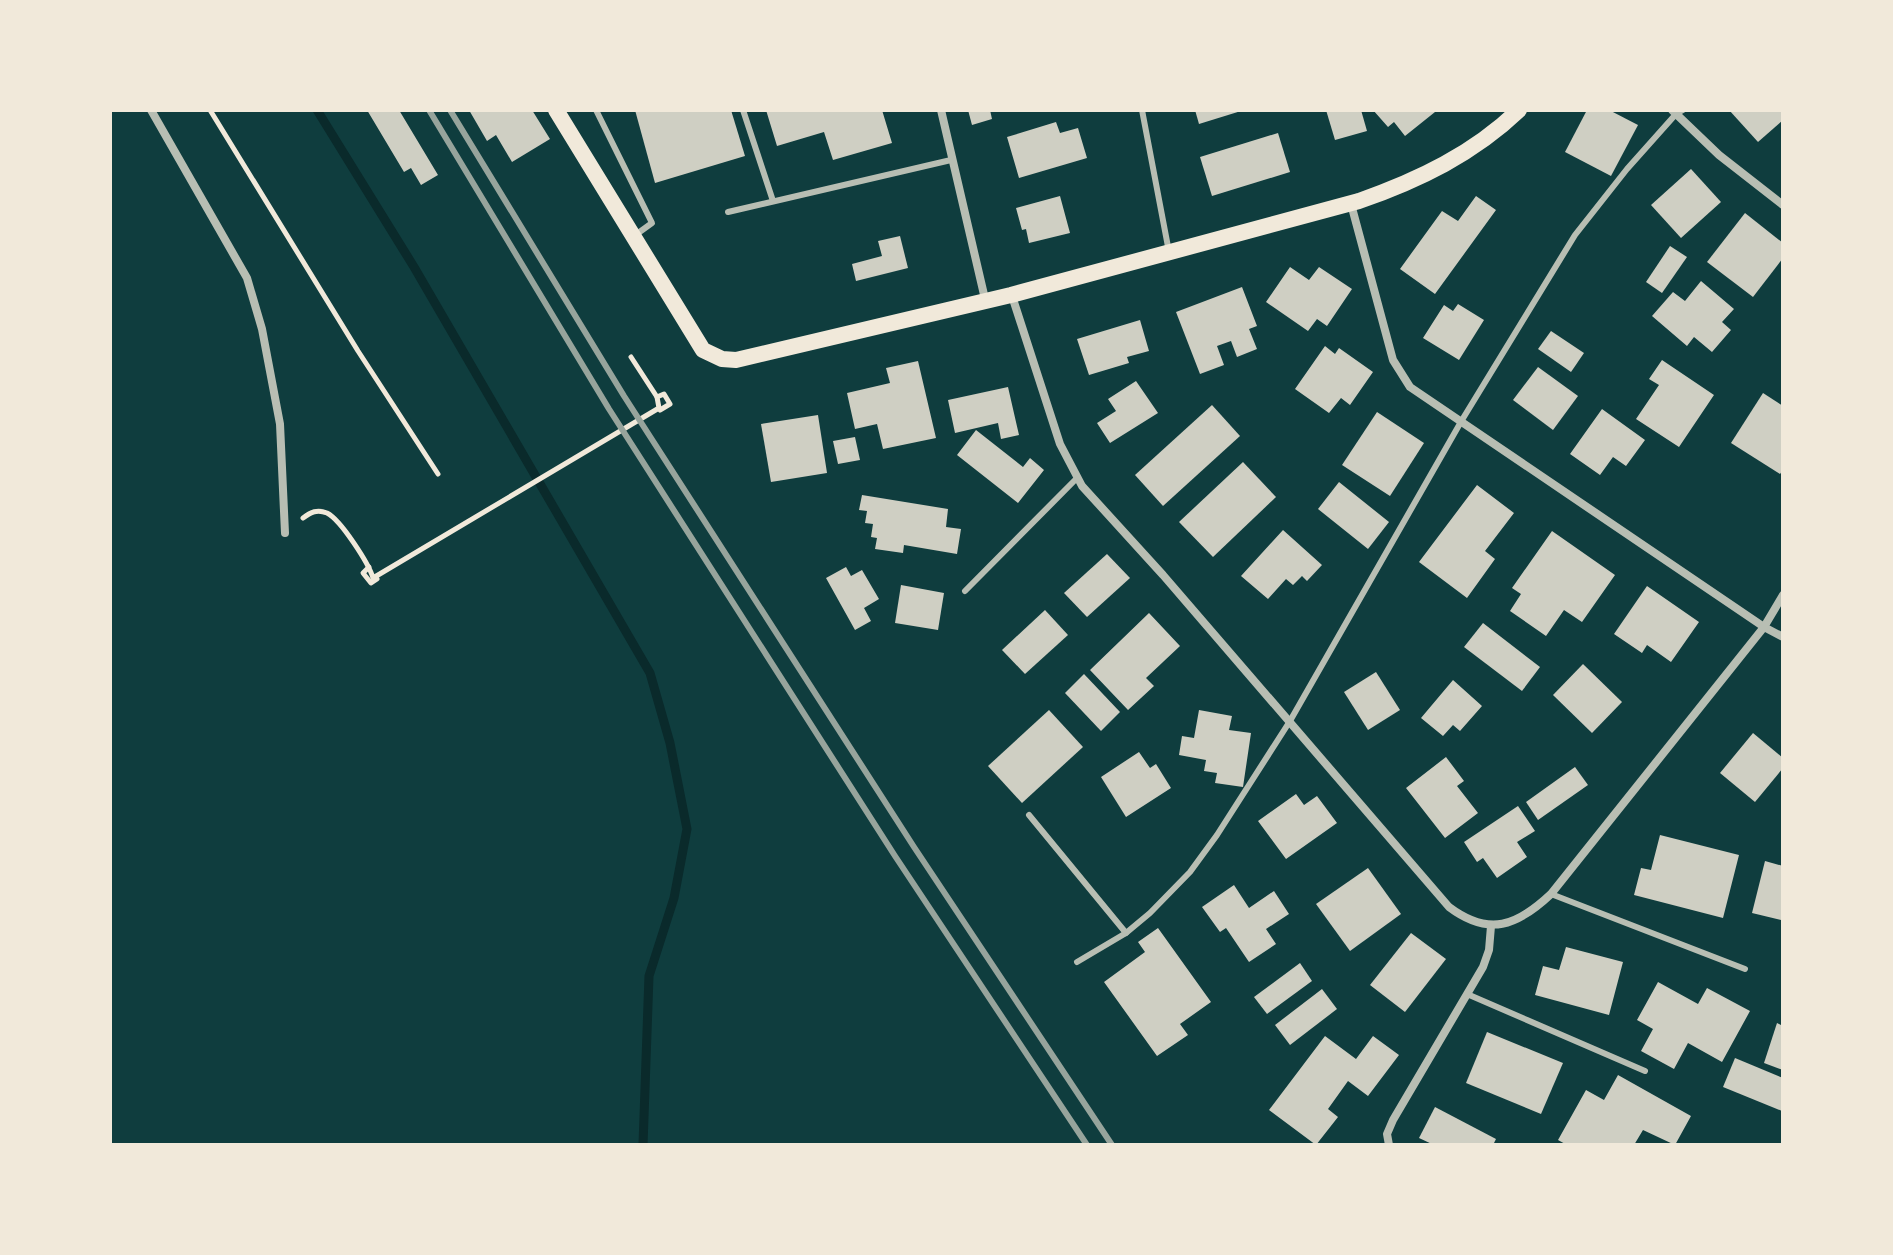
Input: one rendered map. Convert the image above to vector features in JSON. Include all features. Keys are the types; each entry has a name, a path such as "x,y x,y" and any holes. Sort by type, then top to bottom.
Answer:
{"main road":[{"path":"556,110 703,350 722,359 748,358 1011,295 1351,203 1395,189 1457,159 1519,110"}],"street":[{"path":"151,110 247,278 262,329 280,424 285,533"},
{"path":"941,110 985,299"},
{"path":"1677,111 1719,155 1783,205"},
{"path":"1351,203 1396,366 1415,391 1783,637"},
{"path":"1011,295 1060,444 1077,478 1095,504 1163,575 1449,907 1477,923 1491,926 1521,918 1551,894 1764,627 1783,595"},
{"path":"1389,1145 1387,1134 1393,1120 1467,994 1489,950 1491,926"}],"lane":[{"path":"596,110 652,223 633,237"},
{"path":"743,110 773,201"},
{"path":"1142,110 1169,253"},
{"path":"1077,962 1126,933 1190,872 1290,721 1462,420 1575,235 1677,111"},
{"path":"728,212 951,160"},
{"path":"965,591 1077,478"},
{"path":"1029,815 1126,933"},
{"path":"1551,894 1745,969"},
{"path":"1467,994 1645,1071"}],"path":[{"path":"210,110 358,351 438,474"},
{"path":"631,357 657,397 657,409"},
{"path":"376,576 670,404 664,394 657,397"},
{"path":"285,533 311,511 327,513 376,576"},
{"path":"370,567 363,573 371,583 384,574 376,576"}],"building":[{"path":"367,110 399,110 438,175 421,185 411,168 404,172"},
{"path":"469,110 532,110 550,139 512,162 496,135 487,141"},
{"path":"635,110 731,110 745,156 655,183"},
{"path":"766,110 882,110 892,143 833,160 824,132 777,146"},
{"path":"968,110 990,110 992,119 972,125"},
{"path":"1195,110 1241,110 1241,111 1199,124"},
{"path":"1326,110 1361,110 1367,131 1335,140"},
{"path":"1373,110 1435,112 1405,136 1394,122 1388,127"},
{"path":"1587,110 1609,110 1638,125 1611,176 1565,152"},
{"path":"1729,110 1783,110 1783,120 1758,142"},
{"path":"1056,122 1060,133 1078,128 1087,158 1019,178 1007,137"},
{"path":"1278,133 1290,172 1212,196 1200,157"},
{"path":"1691,169 1721,202 1681,238 1651,205"},
{"path":"1060,196 1070,233 1029,243 1016,208"},
{"path":"1476,196 1496,210 1435,294 1400,269 1442,211 1458,221"},
{"path":"1745,213 1783,243 1783,258 1753,297 1707,262"},
{"path":"900,236 908,268 856,281 852,264 882,256 878,241"},
{"path":"1670,246 1687,257 1662,293 1646,282"},
{"path":"1290,267 1309,280 1319,267 1352,289 1327,326 1317,319 1308,331 1266,302"},
{"path":"1701,281 1734,309 1722,322 1731,330 1712,352 1694,337 1687,346 1652,316 1673,292 1685,301"},
{"path":"1242,287 1257,326 1249,329 1257,349 1237,357 1231,341 1217,346 1224,365 1200,374 1176,312"},
{"path":"1458,304 1484,320 1459,360 1423,338 1444,305 1453,311"},
{"path":"1140,320 1149,351 1127,357 1129,363 1089,375 1077,339"},
{"path":"1551,331 1584,353 1571,372 1538,349"},
{"path":"1325,346 1335,354 1339,348 1373,372 1350,405 1341,398 1329,413 1295,389"},
{"path":"1662,360 1714,395 1679,447 1636,419 1659,385 1649,379"},
{"path":"918,361 936,438 883,449 877,424 855,429 847,393 890,383 886,368"},
{"path":"1538,367 1578,396 1553,430 1513,400"},
{"path":"1136,381 1158,413 1110,443 1097,423 1116,411 1108,399"},
{"path":"1008,387 1019,435 1001,439 998,423 955,433 948,400"},
{"path":"1763,393 1783,406 1783,470 1780,474 1731,443"},
{"path":"1212,405 1240,436 1163,506 1135,475"},
{"path":"1602,409 1645,440 1626,466 1613,457 1600,475 1570,454"},
{"path":"1377,412 1424,443 1390,496 1342,465"},
{"path":"818,415 827,473 771,482 761,424"},
{"path":"976,430 1023,467 1030,458 1044,470 1018,503 957,455"},
{"path":"855,437 860,460 838,464 833,441"},
{"path":"1243,462 1276,497 1213,557 1179,522"},
{"path":"1339,482 1389,522 1368,549 1318,509"},
{"path":"1477,485 1514,513 1485,551 1495,559 1467,598 1419,562"},
{"path":"862,495 948,509 946,527 961,529 957,554 904,545 903,553 875,549 877,538 871,537 873,524 865,523 867,511 859,510"},
{"path":"1283,530 1322,565 1307,581 1302,576 1293,585 1286,579 1268,599 1241,576"},
{"path":"1552,531 1615,575 1582,622 1564,610 1546,636 1510,611 1521,594 1512,588"},
{"path":"1107,554 1130,578 1087,617 1064,593"},
{"path":"846,567 851,576 862,570 879,599 864,608 871,621 855,630 826,578"},
{"path":"901,585 944,593 938,630 895,623"},
{"path":"1647,586 1699,622 1671,662 1647,645 1642,653 1614,634"},
{"path":"1045,610 1068,635 1025,674 1002,650"},
{"path":"1149,613 1180,646 1146,678 1154,686 1128,710 1090,670"},
{"path":"1483,623 1540,667 1522,691 1464,647"},
{"path":"1583,664 1622,702 1592,733 1553,695"},
{"path":"1376,672 1400,710 1368,730 1344,692"},
{"path":"1084,674 1120,712 1101,731 1065,693"},
{"path":"1453,680 1482,706 1460,731 1453,725 1443,736 1421,718"},
{"path":"1049,710 1083,747 1022,803 988,766"},
{"path":"1199,710 1232,716 1229,730 1251,733 1243,787 1215,783 1217,773 1204,771 1206,760 1179,755 1182,736 1194,738"},
{"path":"1753,733 1783,758 1783,768 1755,802 1720,773"},
{"path":"1139,752 1150,768 1156,764 1171,788 1126,817 1101,777"},
{"path":"1446,757 1464,781 1457,786 1478,813 1445,838 1406,788"},
{"path":"1575,767 1588,785 1538,820 1526,802"},
{"path":"1296,794 1304,805 1317,796 1337,823 1286,859 1258,821"},
{"path":"1518,806 1535,831 1517,842 1527,857 1497,878 1483,858 1477,862 1464,842"},
{"path":"1660,835 1739,855 1723,918 1634,895 1641,868 1651,870"},
{"path":"1765,861 1783,866 1781,920 1752,913"},
{"path":"1368,868 1401,914 1350,951 1316,904"},
{"path":"1234,885 1249,908 1274,891 1289,914 1266,929 1276,944 1249,962 1226,928 1220,932 1202,907"},
{"path":"1158,928 1211,1002 1180,1024 1188,1035 1157,1056 1104,982 1145,952 1138,942"},
{"path":"1411,933 1446,959 1405,1012 1370,985"},
{"path":"1566,947 1623,962 1609,1015 1535,995 1543,966 1559,970"},
{"path":"1300,963 1312,981 1267,1014 1254,997"},
{"path":"1658,982 1698,1004 1707,988 1750,1011 1722,1062 1688,1043 1674,1069 1641,1051 1653,1029 1637,1020"},
{"path":"1322,989 1337,1009 1290,1045 1275,1025"},
{"path":"1777,1023 1783,1026 1783,1070 1764,1063"},
{"path":"1487,1032 1563,1063 1541,1114 1466,1083"},
{"path":"1325,1036 1356,1059 1373,1036 1399,1055 1368,1096 1348,1081 1328,1109 1338,1117 1316,1145 1269,1110"},
{"path":"1735,1058 1783,1078 1782,1111 1723,1087"},
{"path":"1618,1075 1691,1116 1675,1145 1643,1130 1634,1145 1567,1145 1558,1140 1586,1090 1604,1100"},
{"path":"1435,1107 1496,1139 1493,1145 1434,1145 1419,1138"}],"waterway":[{"path":"317,110 414,267 650,673 670,743 687,829 674,898 649,976 643,1145"}],"railway":[{"path":"429,110 609,409 895,856 1087,1145"},
{"path":"450,110 624,396 914,847 1112,1145"}]}
